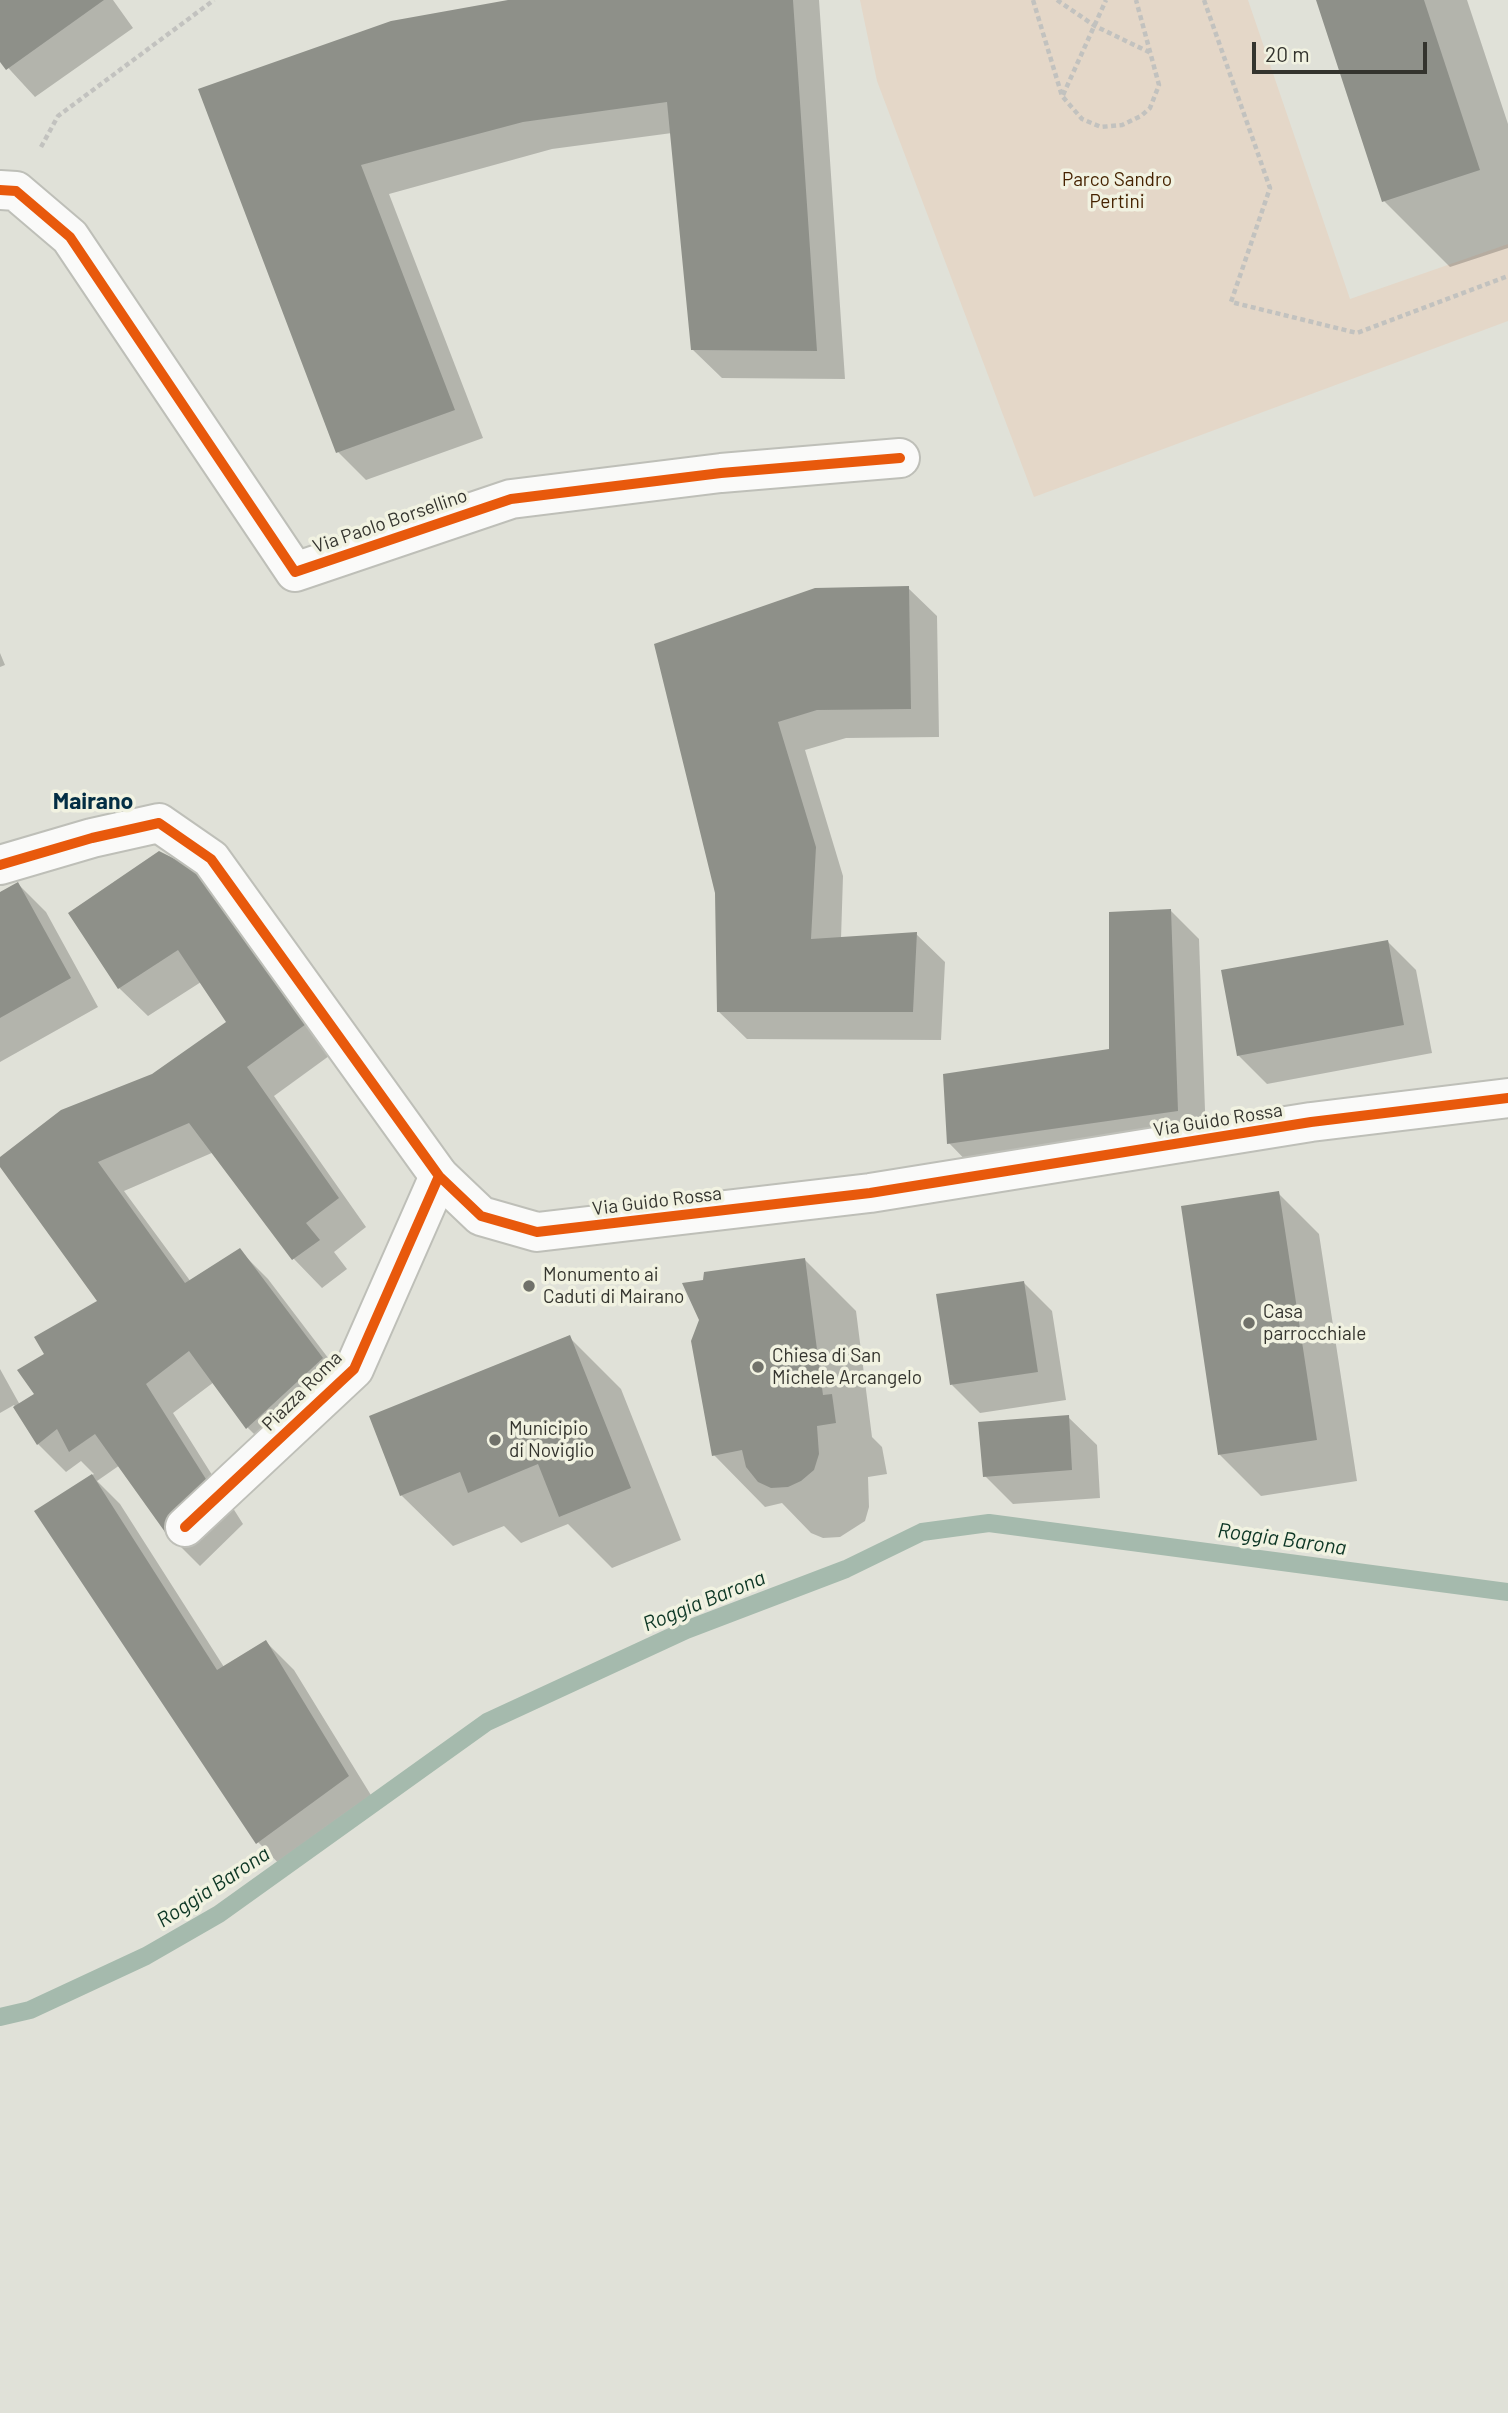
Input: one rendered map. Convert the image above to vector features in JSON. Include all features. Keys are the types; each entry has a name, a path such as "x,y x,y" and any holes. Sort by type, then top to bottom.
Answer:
{"street":[{"name":"Via Paolo Borsellino","path":"8,190 70,237 296,572 511,499 721,473 900,458"},
{"name":"Via Guido Rossa","path":"0,865 92,838 159,823 211,859 439,1176 481,1216 537,1232 870,1194 1311,1122 1508,1098"},
{"name":"Piazza Roma","path":"185,1527 354,1369 439,1176"}],"path":[{"path":"8,190 58,116 214,0"},
{"path":"1033,0 1062,96 1072,110 1101,127 1131,122 1150,108 1156,97 1159,85 1153,54 1136,0"},
{"path":"1057,0 1095,26 1153,54"},
{"path":"1062,96 1106,0"},
{"path":"1204,0 1270,188 1231,302 1357,332 1508,276"}],"green space":[{"name":"Parco Sandro Pertini","path":"860,0 1248,0 1350,299 1508,244 1508,321 1034,497 877,81"}],"building":[{"path":"0,0 104,0 6,70 0,62"},
{"path":"508,0 793,0 817,351 691,350 667,102 523,122 361,165 455,410 336,453 198,89 391,21"},
{"path":"1316,0 1424,0 1480,170 1382,202"},
{"path":"909,586 911,709 817,710 778,722 816,847 811,939 917,932 913,1012 717,1012 715,893 654,644 815,588"},
{"path":"159,851 209,876 313,1019 247,1067 339,1198 306,1223 320,1240 292,1260 189,1123 98,1162 185,1283 240,1248 323,1358 246,1429 189,1351 146,1384 216,1495 170,1539 95,1434 69,1452 57,1429 37,1445 13,1407 34,1394 17,1370 44,1354 34,1337 97,1301 0,1167 0,1157 61,1110 152,1074 226,1022 178,950 118,989 68,913"},
{"path":"18,882 71,978 0,1018 0,892"},
{"path":"1171,909 1178,1111 947,1144 943,1074 1109,1049 1109,912"},
{"path":"1388,940 1404,1025 1237,1056 1221,970"},
{"name":"Casa parrocchiale","path":"1279,1191 1317,1440 1218,1455 1181,1206"},
{"name":"Chiesa di San Michele Arcangelo","path":"805,1258 823,1395 832,1394 836,1423 817,1426 819,1454 814,1470 788,1487 771,1488 758,1482 746,1467 742,1450 712,1456 691,1341 699,1320 682,1283 703,1280 704,1272"},
{"path":"1024,1281 1038,1372 950,1385 936,1294"},
{"name":"Municipio di Noviglio","path":"570,1335 631,1488 559,1517 538,1464 468,1493 460,1472 400,1496 369,1416"},
{"path":"1069,1415 1072,1470 983,1477 978,1422"},
{"path":"92,1474 217,1670 266,1640 349,1776 256,1844 34,1511"}],"waterway":[{"name":"Roggia Barona","path":"0,2017 30,2010 146,1956 219,1914 487,1722 686,1630 846,1569 922,1532 989,1523 1508,1592"}],"cycle path":[{"path":"0,190 16,191 70,237 295,572 511,499 721,473 900,458"},
{"path":"0,865 92,838 159,823 211,859 439,1176 481,1216 537,1232 870,1193 1311,1122 1508,1098"},
{"path":"185,1527 354,1369 439,1176"}],"place":[{"name":"Monumento ai Caduti di Mairano","path":"529,1286"},
{"name":"Casa parrocchiale","path":"1249,1323"},
{"name":"Chiesa di San Michele Arcangelo","path":"758,1367"},
{"name":"Municipio di Noviglio","path":"495,1440"}],"district":[{"name":"Mairano","path":"93,801"}]}
